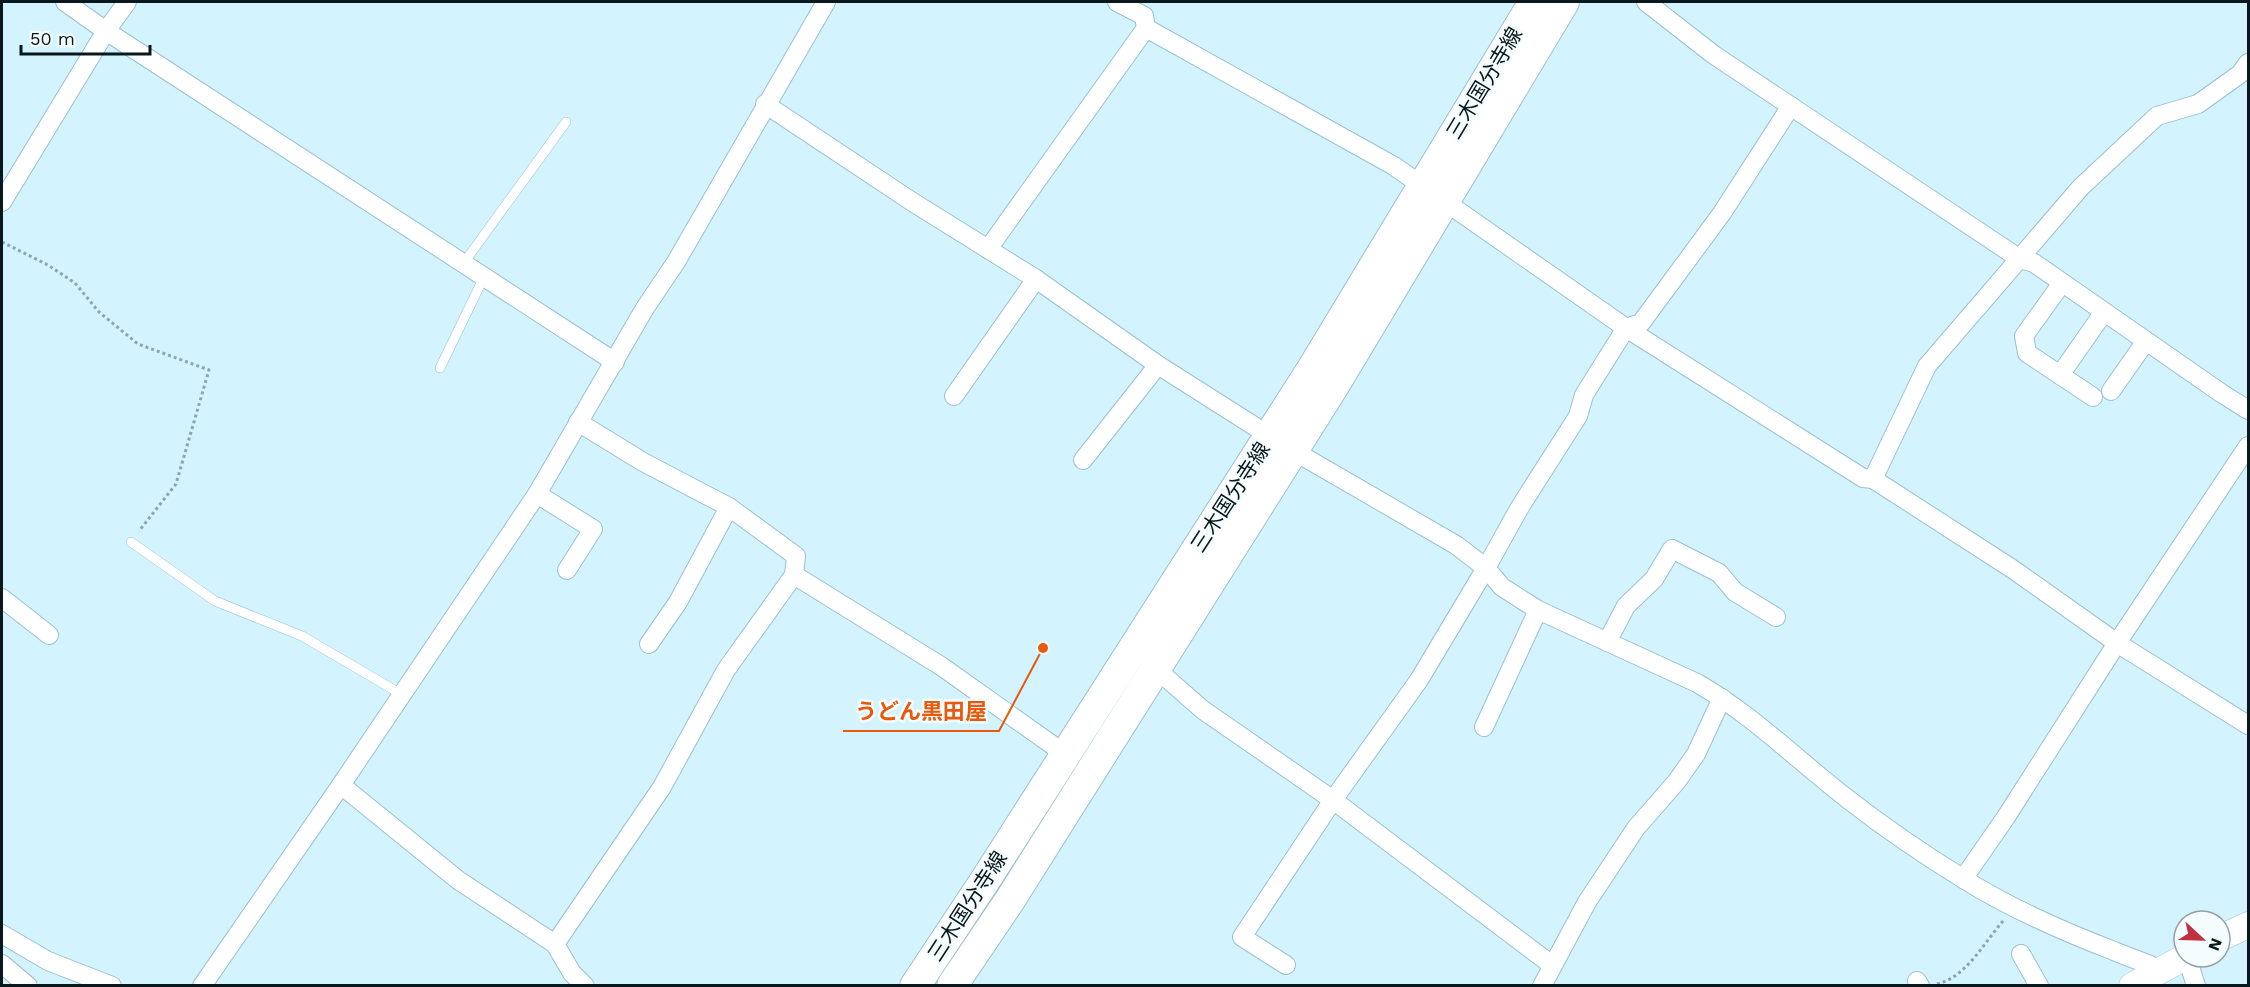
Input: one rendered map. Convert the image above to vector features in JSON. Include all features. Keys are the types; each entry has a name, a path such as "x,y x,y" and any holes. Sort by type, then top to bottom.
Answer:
{"main road":[{"name":"三木国分寺線","path":"915,986 1065,754 1281,442 1341,374 1534,2"},
{"name":"三木国分寺線","path":"1433,194 1564,2"},
{"name":"三木国分寺線","path":"952,986 1016,890 1155,668 1281,442"},
{"path":"2232,933 2248,925"},
{"path":"2132,986 2172,964"}],"street":[{"path":"65,2 106,32 615,362"},
{"path":"2,202 106,32 127,2"},
{"path":"988,249 1146,28 1144,16 1118,2"},
{"path":"1646,2 1714,55 2020,259 2034,262 2248,410"},
{"path":"202,986 537,494 645,308 676,262 782,78 822,3"},
{"path":"1146,28 1394,166 1626,328 1863,478 1873,479 2014,570 2117,643 2248,725"},
{"path":"1873,479 1927,366 2081,187 2157,116 2198,104 2240,74 2248,63"},
{"path":"765,104 911,201 1036,279 1158,365 1281,442 1456,545 1486,568 1502,587 1538,610 1697,683 1722,698 1759,725 1848,800 1963,879 2016,908 2161,970"},
{"path":"1286,965 1242,937 1333,800 1419,680 1520,507 1578,416 1584,395 1626,328 1641,323 1722,213 1791,106"},
{"path":"954,396 1036,279"},
{"path":"2062,283 2024,336 2027,353 2093,397"},
{"path":"2060,375 2104,312"},
{"path":"2111,391 2146,341"},
{"path":"1083,460 1158,365"},
{"path":"555,944 662,787 726,670 794,575 796,556 729,507 643,462 578,422"},
{"path":"1963,879 2006,817 2117,643 2248,446"},
{"path":"537,494 593,529 567,570"},
{"path":"649,644 678,602 729,507"},
{"path":"1607,642 1626,606 1654,579 1672,549 1719,573 1735,592 1776,617"},
{"path":"794,575 941,666 1065,754"},
{"path":"2,598 49,635"},
{"path":"1484,727 1538,610"},
{"path":"1155,668 1203,710 1333,800 1552,965"},
{"path":"1542,986 1587,902 1636,828 1677,781 1696,754 1722,698"},
{"path":"341,785 458,880 555,944 572,973 585,986"},
{"path":"2,934 48,961 112,986"},
{"path":"2021,954 2039,986"},
{"path":"2,964 28,986"},
{"path":"2190,969 2196,986"}],"lane":[{"path":"463,264 566,122"},
{"path":"440,368 484,277"},
{"path":"131,542 215,601 302,636 401,694"}],"path":[{"path":"2,242 48,265 75,283 99,312 138,344 209,370 176,484 131,542"},
{"path":"1918,983 1937,984 1950,981 1963,970 1991,934 2016,908"}],"place":[{"name":"うどん黒田屋","path":"1043,648"}]}
